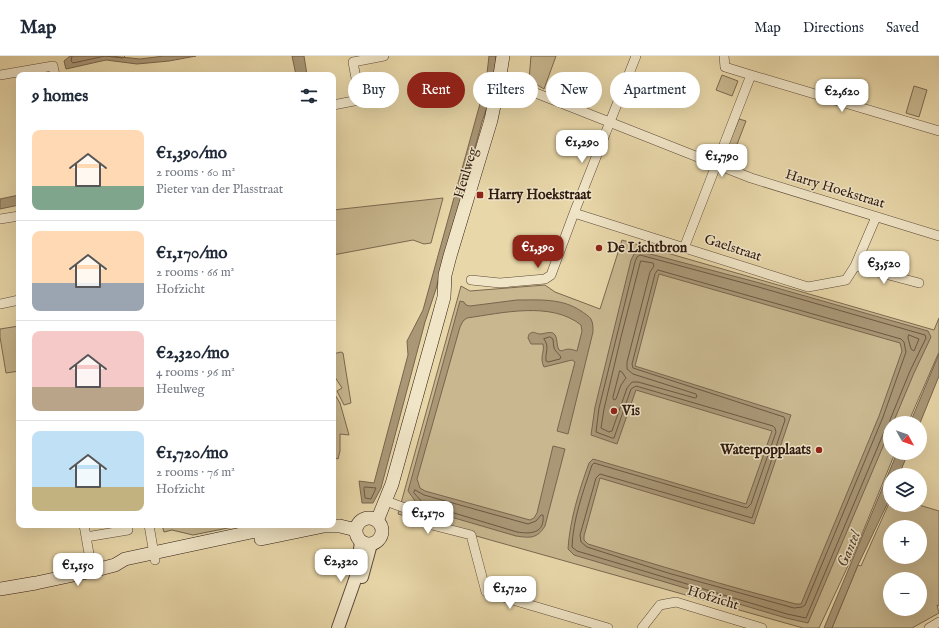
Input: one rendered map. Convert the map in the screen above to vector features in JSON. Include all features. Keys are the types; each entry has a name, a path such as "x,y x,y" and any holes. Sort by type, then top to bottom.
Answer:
{"main road":[{"name":"Heulweg","path":"503,56 503,72"},
{"name":"Heulweg","path":"506,72 510,56"},
{"name":"Heulweg","path":"377,521 392,484 444,297 445,275 450,256 495,108"},
{"path":"336,518 341,518 362,534"},
{"path":"336,526 340,526 378,541 382,534 382,527 377,521 368,518 362,534"},
{"path":"0,589 36,583 115,565 126,567 154,556 271,528"},
{"path":"154,556 313,528"},
{"path":"0,596 36,583"}],"street":[{"path":"355,72 353,62 384,56"},
{"path":"471,280 500,283 548,278 551,275 636,56"},
{"path":"724,56 725,67 939,131"},
{"path":"32,72 54,70"},
{"path":"0,75 16,74"},
{"path":"684,248 715,164 751,75"},
{"name":"Harry Hoekstraat","path":"538,94 751,178 939,236"},
{"path":"336,105 348,103"},
{"name":"Gaelstraat","path":"574,213 808,287 846,280 855,266 876,217"},
{"path":"0,219 16,216"},
{"path":"855,266 920,283"},
{"path":"0,304 16,301"},
{"path":"386,501 410,510 428,524 471,535 486,592 608,628"},
{"path":"84,528 92,571"},
{"path":"149,528 154,556"},
{"path":"86,537 128,530"},
{"path":"338,628 357,574 362,534"},
{"path":"346,628 362,534"},
{"name":"Hofzicht","path":"642,628 660,605 676,602 762,628"},
{"path":"929,628 939,622"}],"shaded area":[{"path":"531,56 556,56 550,72 546,72 546,84 544,89 538,85 538,72 530,72"},
{"path":"722,75 738,81 732,96 716,90"},
{"path":"914,86 927,90 919,117 906,113"},
{"path":"739,119 746,121 731,160 725,159 724,155"},
{"path":"443,198 431,243 424,244 413,240 336,254 336,210"},
{"path":"622,240 934,330 939,318 939,352 911,416 883,416 883,460 892,460 889,468 883,468 883,482 855,551 819,628 803,628 398,514 461,286 470,291 545,285 555,292 600,309"},
{"path":"16,326 16,371 6,373 0,329"},
{"path":"336,353 343,353 351,403 344,405 337,391 342,388 336,379"},
{"path":"336,396 340,403 349,435 340,434 340,451 338,459 336,458"},
{"path":"927,507 939,511 939,606 937,605 939,613 912,628 832,628 858,565 861,566 885,512 927,512"},
{"path":"163,528 228,528 193,535 172,530 164,532"}],"water":[{"path":"70,56 111,56 140,59 164,56 196,56 169,61 137,64 106,60 66,69 64,61"},
{"path":"292,56 304,56 307,72 295,72"},
{"path":"489,56 496,56 495,72 487,72"},
{"path":"479,108 487,108 436,289 425,322 381,488 373,503 362,503 359,481 374,483 408,355 407,341 423,310"},
{"path":"16,196 16,206 0,209 0,199"},
{"path":"639,251 756,282 928,331 931,337 896,416 883,416 883,446 808,623 786,618 574,555 568,549 576,505 589,463 593,459 746,504 772,431 636,390 617,444 591,435 595,407 631,260 634,254","holes":["659,274 900,343 902,351 879,416 801,604 796,604 692,575 588,544 584,540 600,478 754,524 791,415 635,366"]},
{"path":"517,300 550,301 566,304 581,311 592,321 593,332 568,434 557,431 575,362 572,360 544,367 542,360 543,344 531,344 528,338 529,334 532,332 540,334 552,333 556,337 559,350 562,351 569,349 577,351 582,331 581,325 569,318 555,313 541,311 511,312 467,318 463,321 460,327 417,479 420,488 425,491 530,520 534,518 537,513 553,446 565,449 545,526 533,537 516,536 427,510 418,505 408,491 460,301 470,306"},
{"path":"939,354 939,376 923,416 913,416"},
{"path":"894,460 905,460 902,468 891,468"},
{"path":"883,487 883,512 858,565 832,628 824,628"}],"place":[{"name":"Harry Hoekstraat","path":"480,195"},
{"name":"De Lichtbron","path":"599,248"},
{"name":"Vis","path":"614,411"},
{"name":"Waterpopplaats","path":"819,450"}],"water label":[{"name":"Gantel","path":"849,549"}]}
